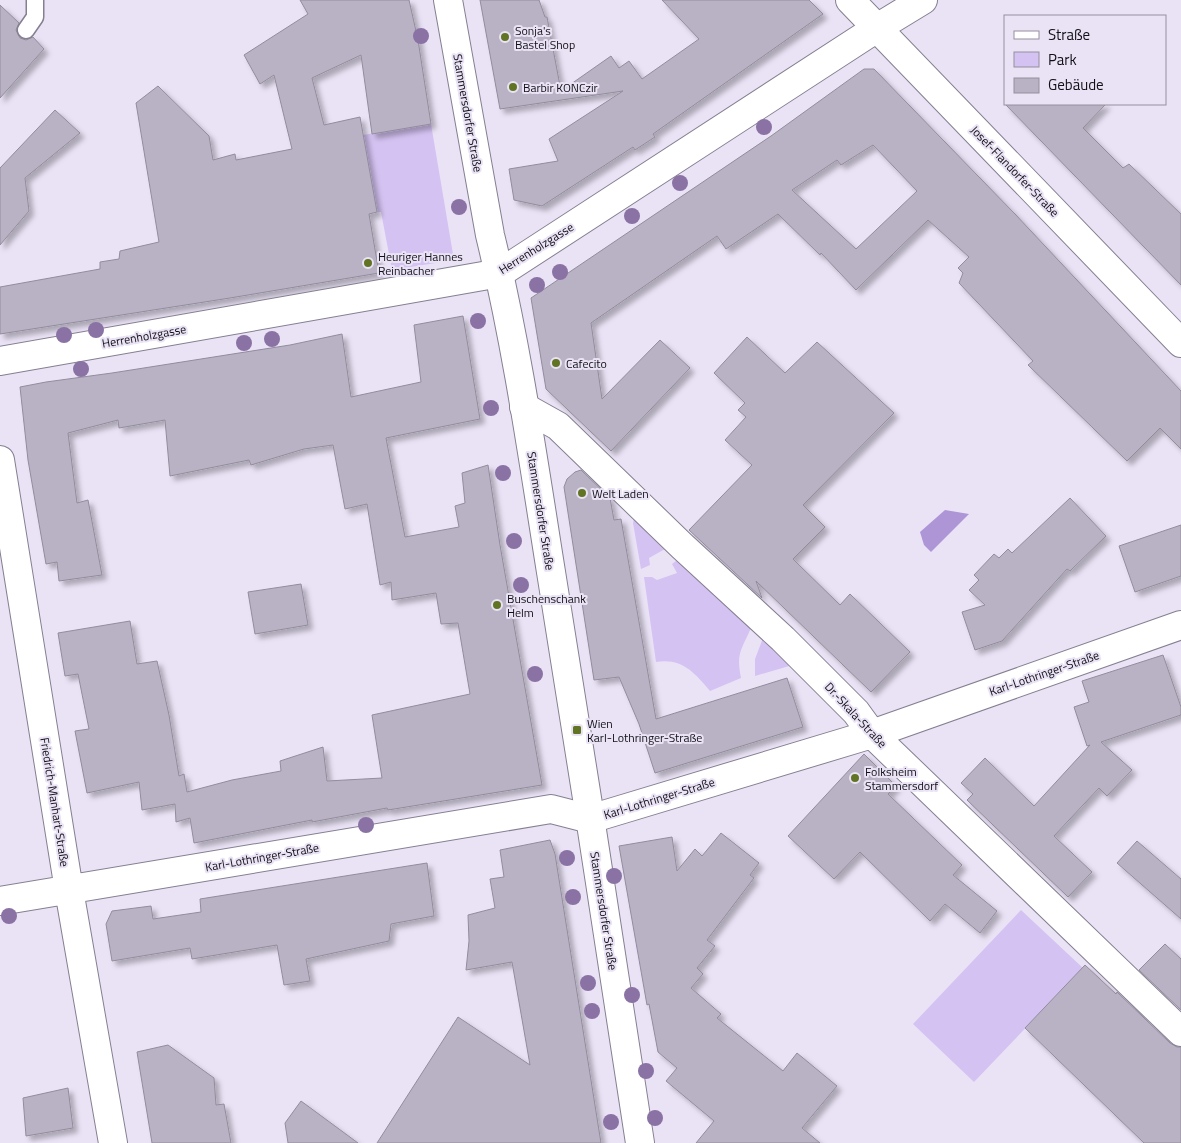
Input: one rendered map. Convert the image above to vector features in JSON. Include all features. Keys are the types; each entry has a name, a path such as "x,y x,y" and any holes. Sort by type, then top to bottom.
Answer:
{"street":[{"name":"Stammersdorfer Straße","path":"448,0 490,235 500,273 524,407 640,1143"},
{"name":"Josef-Flandorfer-Straße","path":"850,0 1181,343"},
{"name":"Herrenholzgasse","path":"0,361 500,273 923,0"},
{"name":"Dr.-Skala-Straße","path":"524,407 558,426 682,546 783,639 856,712 872,734 1181,1032"},
{"name":"Friedrich-Manhart-Straße","path":"0,460 69,890 113,1143"},
{"name":"Karl-Lothringer-Straße","path":"0,901 551,809 590,819 872,734 1181,625"}],"lane":[{"path":"26,30 35,17 35,0"}],"green space":[{"path":"431,124 454,260 392,270 381,212 377,212 363,135"},
{"path":"634,518 669,551 665,549 649,558 650,565 641,569 633,523"},
{"path":"681,557 749,621 751,628 739,657 741,678 710,691 693,672 680,664 665,661 656,662 644,577 652,577 657,580 677,573 672,564"},
{"path":"765,633 796,664 755,676 755,659"},
{"path":"1021,910 1083,968 974,1082 913,1024"}],"shaded area":[{"path":"945,510 969,514 931,552 924,545 920,532"}],"building":[{"path":"300,0 409,0 418,40 431,124 372,134 361,55 312,78 324,125 360,117 377,212 369,214 379,273 0,334 0,287 100,269 100,262 119,259 120,251 159,242 136,103 158,86 209,136 213,160 235,154 236,160 292,149 274,75 260,84 244,55 308,14"},
{"path":"480,0 539,0 545,17 547,17 561,91 611,56 619,68 629,61 642,79 699,39 662,0 809,0 823,14 653,134 655,137 635,150 633,147 542,206 514,200 509,169 558,161 549,139 623,91 500,109"},
{"path":"0,5 19,23 16,30 20,38 26,40 33,37 44,49 0,98"},
{"path":"864,69 874,69 1015,214 1181,391 1181,449 1160,428 1127,461 1028,365 1033,361 959,283 963,273 958,268 969,257 928,220 856,290 821,253 820,255 778,214 726,249 717,236 591,323 602,399 660,340 690,368 611,451 546,389 531,298 771,136","holes":["873,145 917,191 856,249 792,190 837,160 841,165"]},
{"path":"1006,105 1105,105 1083,128 1123,168 1129,164 1181,214 1181,285"},
{"path":"55,110 80,133 25,178 29,211 0,245 0,168"},
{"path":"463,316 480,419 386,438 405,537 459,527 455,506 465,503 462,473 488,465 542,785 388,810 387,808 312,822 312,820 194,843 190,818 176,822 175,804 142,810 139,782 87,793 75,731 89,729 78,674 65,676 58,633 130,621 137,664 157,661 169,715 179,776 184,774 187,792 232,780 281,771 280,761 323,747 327,781 382,778 372,715 470,694 458,623 441,624 436,593 392,600 391,582 380,585 367,504 345,509 333,445 304,449 251,465 249,460 170,476 165,420 119,428 118,420 68,433 77,503 88,500 102,575 59,581 57,562 46,564 28,460 20,387 290,345 342,334 351,397 421,382 414,325"},
{"path":"747,337 785,373 817,342 894,413 803,505 825,527 793,559 840,605 850,594 910,652 871,692 756,581 762,598 689,530 752,465 725,440 746,417 738,410 745,403 714,373"},
{"path":"581,470 610,498 614,520 621,519 656,719 787,678 803,727 655,773 639,724 619,677 594,680 564,487 567,479 575,472"},
{"path":"1070,498 1106,536 1070,571 1067,569 1002,641 975,650 962,612 985,605 969,590 979,580 974,575 994,554 999,558 1008,549 1012,553"},
{"path":"1181,525 1181,576 1135,592 1119,546"},
{"path":"301,584 308,625 255,634 248,592"},
{"path":"1163,655 1181,707 1181,715 1101,742 1132,770 1107,796 1099,788 1054,836 1092,872 1068,897 967,800 973,794 961,783 985,758 1034,806 1090,745 1087,746 1074,707 1089,702 1082,681"},
{"path":"864,754 896,786 888,794 962,865 953,875 997,911 980,933 945,904 930,921 860,852 834,879 788,836"},
{"path":"721,833 759,863 750,875 754,878 707,940 715,946 697,968 703,974 691,988 721,1014 717,1018 783,1071 797,1053 837,1086 802,1128 820,1143 696,1143 714,1121 666,1081 677,1068 658,1052 649,1004 647,1005 619,846 672,837 677,871 695,849 702,856"},
{"path":"550,840 555,854 601,1143 377,1143 458,1017 530,1065 512,962 466,970 469,941 468,915 495,908 490,879 504,877 500,850"},
{"path":"1137,841 1181,879 1181,919 1117,863"},
{"path":"427,863 434,916 391,924 389,941 306,959 310,981 284,985 277,945 192,959 190,948 112,961 106,924 112,911 151,906 153,919 201,912 200,899"},
{"path":"1165,944 1181,959 1181,1010 1139,970"},
{"path":"1085,965 1116,994 1117,992 1170,1043 1181,1047 1181,1143 1144,1143 1025,1028"},
{"path":"168,1045 214,1078 216,1105 224,1104 231,1143 152,1143 137,1052"},
{"path":"68,1088 73,1128 26,1136 23,1098"},
{"path":"301,1101 358,1143 288,1143 285,1123"}],"place":[{"name":"Sonja's Bastel Shop","path":"505,37"},
{"name":"Barbir KONCzir","path":"513,87"},
{"name":"Heuriger Hannes Reinbacher","path":"368,263"},
{"name":"Cafecito","path":"556,363"},
{"name":"Welt Laden","path":"582,493"},
{"name":"Buschenschank Helm","path":"497,605"},
{"name":"Wien Karl-Lothringer-Straße","path":"577,730"},
{"name":"Folksheim Stammersdorf","path":"855,778"}]}
